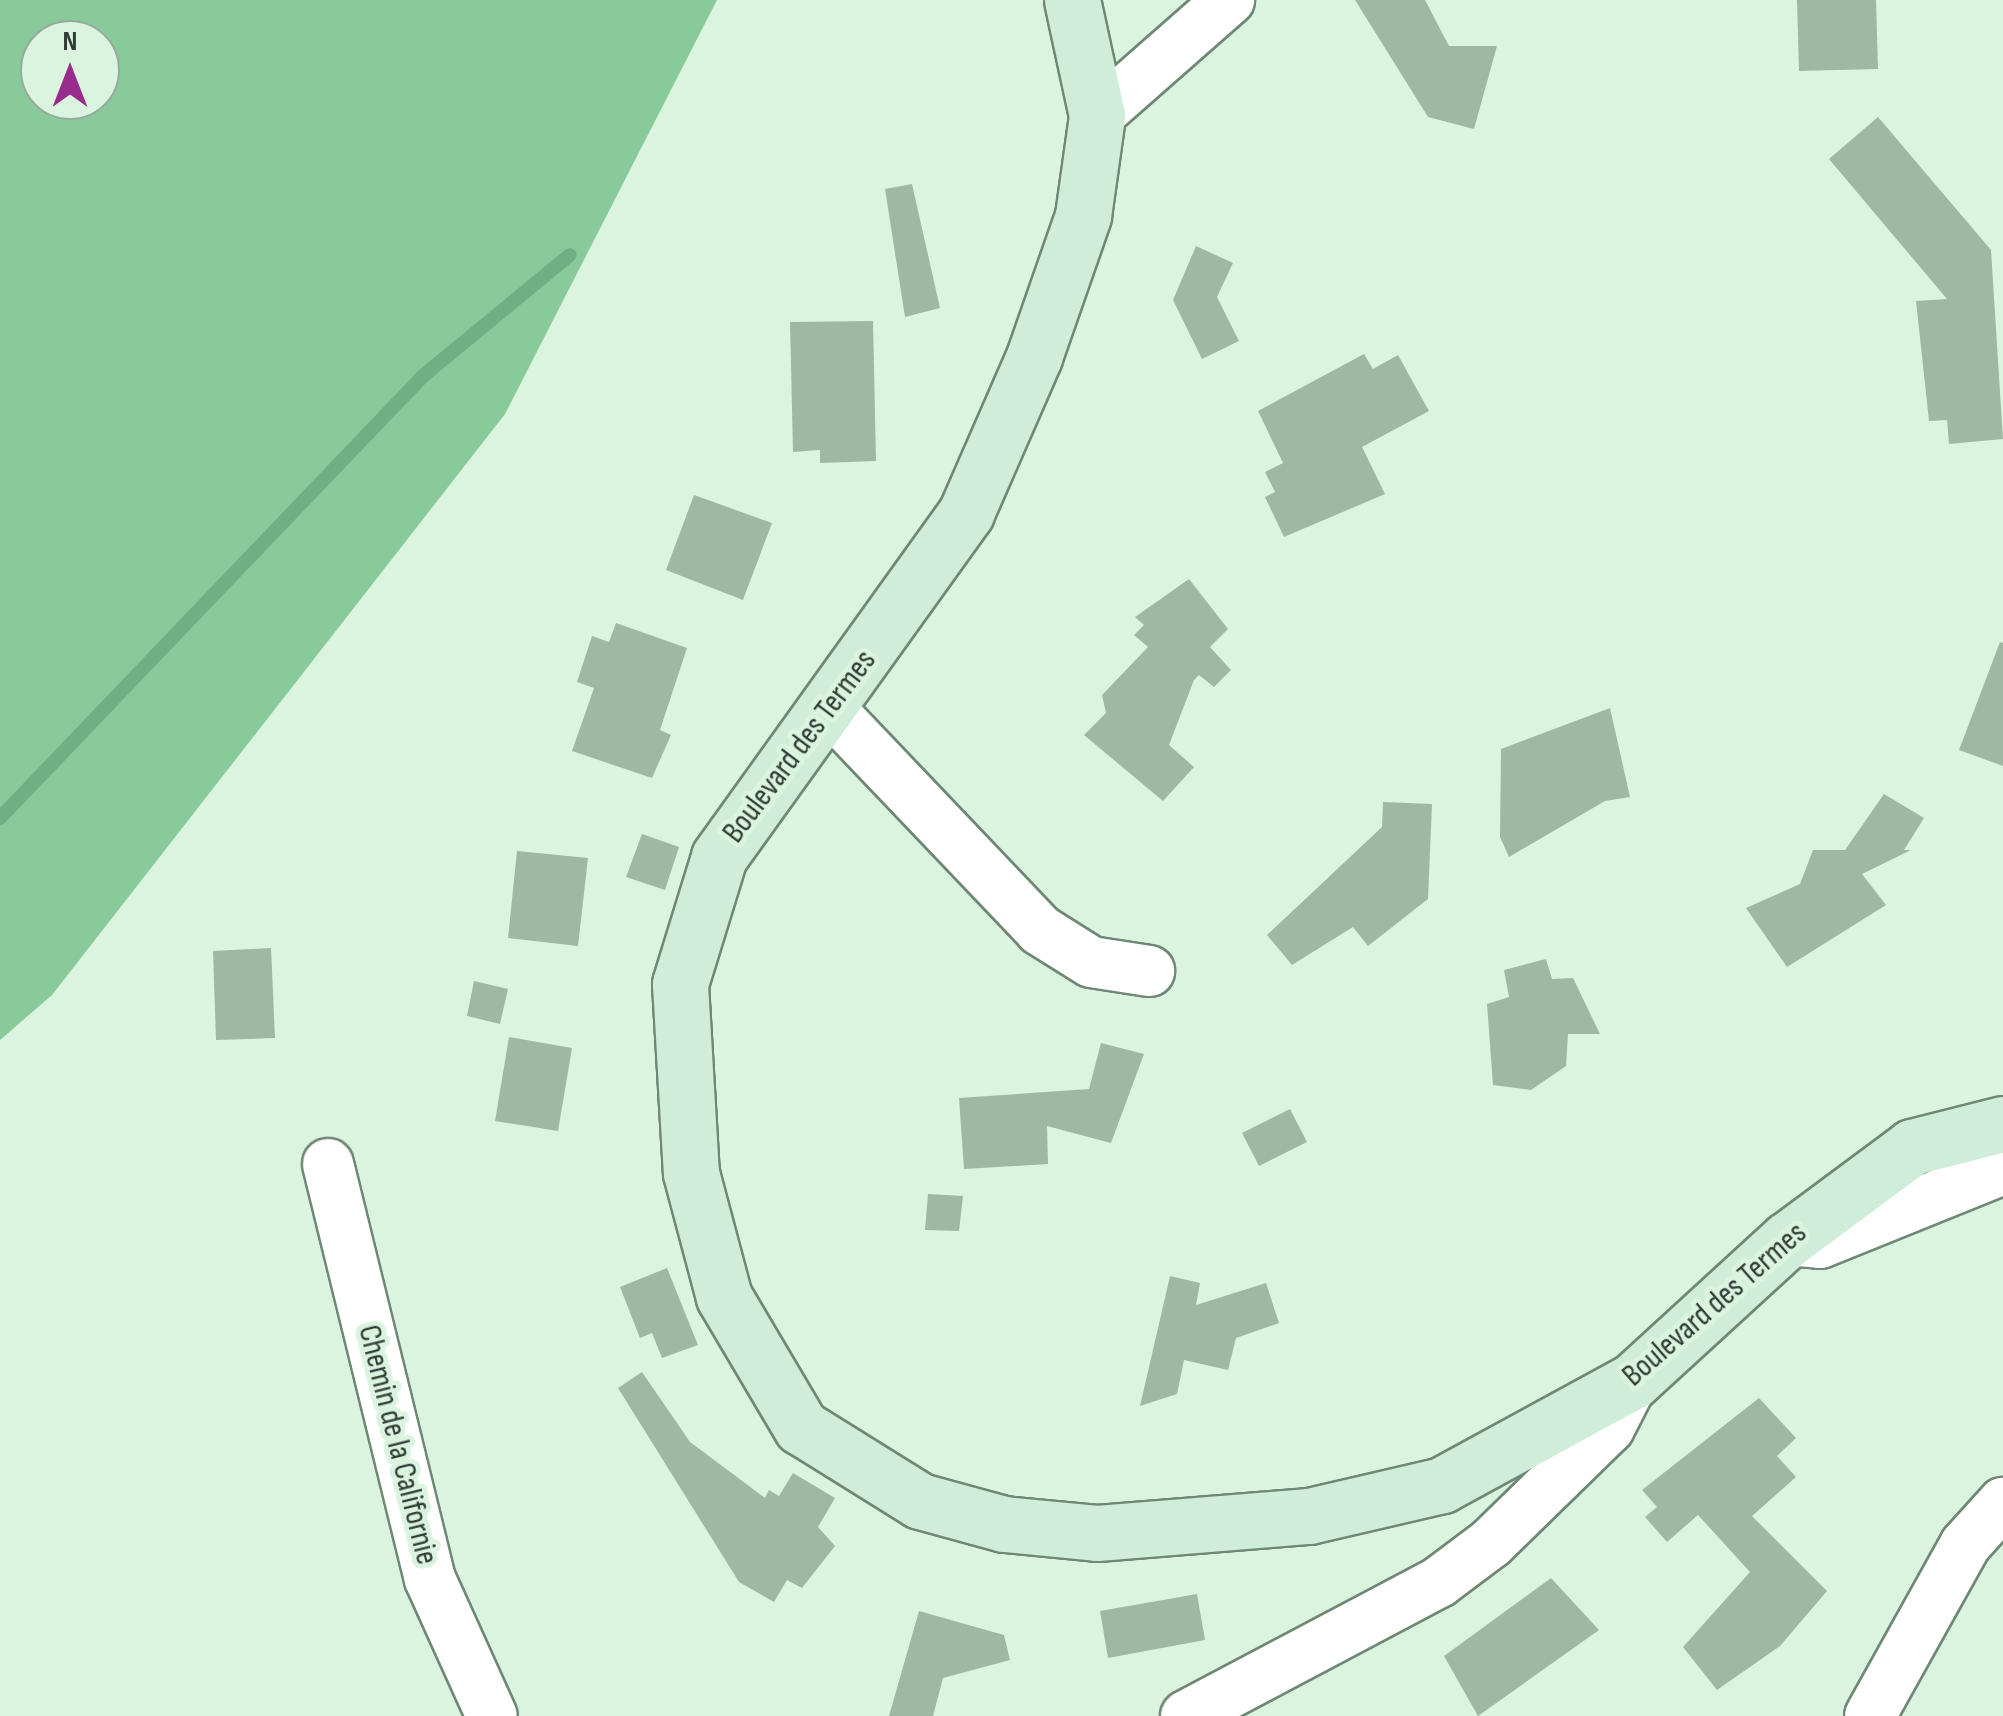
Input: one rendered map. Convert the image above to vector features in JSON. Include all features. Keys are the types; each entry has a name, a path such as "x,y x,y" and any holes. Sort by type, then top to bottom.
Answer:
{"street":[{"path":"1072,0 1097,116 1228,0"},
{"name":"Boulevard des Termes","path":"1097,116 1083,216 966,512 719,857 680,984 691,1173 724,1297 801,1427 920,1501 1004,1524 1191,1531 1442,1484 1633,1382 1787,1240 1912,1148 2003,1124"},
{"path":"827,706 1040,930 1091,962 1149,971"},
{"name":"Chemin de la Californie","path":"328,1164 430,1579 492,1716"},
{"path":"1787,1240 1820,1243 2003,1170"},
{"path":"1186,1716 1452,1572 1609,1428 1633,1382"},
{"path":"1870,1716 1965,1544 2003,1503"}],"green space":[{"path":"0,0 717,0 505,414 52,995 0,1040"}],"building":[{"path":"1355,0 1425,0 1449,46 1497,46 1474,129 1428,117"},
{"path":"1797,0 1876,0 1878,69 1799,71"},
{"path":"1878,117 1991,250 2003,439 1949,444 1947,420 1929,421 1916,301 1947,299 1829,159"},
{"path":"912,184 940,308 905,317 885,189"},
{"path":"1196,246 1233,263 1217,297 1239,341 1202,359 1173,300"},
{"path":"873,321 876,461 820,463 820,450 793,452 790,322"},
{"path":"1364,354 1373,369 1398,355 1429,411 1362,447 1385,494 1284,537 1265,497 1275,492 1265,472 1283,463 1258,411"},
{"path":"694,495 772,523 743,600 666,570"},
{"path":"1189,579 1228,629 1210,647 1231,670 1214,687 1199,675 1194,680 1169,745 1194,767 1163,801 1084,735 1106,713 1102,695 1148,647 1134,635 1144,625 1135,617"},
{"path":"616,623 687,648 660,730 671,735 652,778 572,751 594,688 577,682 592,636 609,642"},
{"path":"2000,642 2003,643 2003,766 1959,750"},
{"path":"1610,708 1630,797 1605,801 1509,857 1500,837 1501,749"},
{"path":"1884,794 1924,818 1904,850 1911,850 1862,874 1886,905 1787,967 1746,908 1800,884 1813,850 1845,850"},
{"path":"1383,802 1432,804 1428,899 1368,946 1353,927 1292,965 1267,935 1382,827"},
{"path":"642,834 679,847 665,890 626,877"},
{"path":"517,851 588,858 578,946 508,938"},
{"path":"271,948 275,1038 216,1040 213,951"},
{"path":"1546,959 1552,979 1573,978 1600,1034 1568,1034 1566,1066 1531,1090 1493,1085 1487,1004 1509,997 1504,970"},
{"path":"474,981 508,989 500,1024 467,1016"},
{"path":"509,1037 572,1048 558,1131 495,1121"},
{"path":"1101,1043 1144,1054 1111,1143 1047,1126 1048,1164 964,1169 959,1098 1089,1089"},
{"path":"1290,1109 1307,1142 1259,1166 1242,1133"},
{"path":"928,1194 963,1196 959,1231 925,1230"},
{"path":"667,1268 698,1345 662,1358 652,1333 640,1338 620,1287"},
{"path":"1170,1276 1200,1283 1196,1305 1266,1283 1279,1323 1236,1338 1228,1370 1184,1360 1177,1394 1140,1406"},
{"path":"642,1372 690,1442 765,1498 769,1490 779,1496 793,1473 835,1498 818,1527 835,1546 802,1588 787,1580 774,1602 739,1582 618,1388"},
{"path":"1759,1398 1796,1438 1777,1456 1796,1477 1752,1516 1827,1591 1780,1646 1717,1690 1683,1647 1750,1572 1698,1515 1667,1542 1645,1517 1657,1507 1642,1490"},
{"path":"1551,1578 1599,1630 1478,1716 1444,1656"},
{"path":"1197,1594 1205,1640 1108,1658 1100,1611"},
{"path":"919,1611 1004,1635 1010,1660 943,1678 933,1716 889,1716"}],"waterway":[{"path":"0,818 423,376 570,255"}]}
